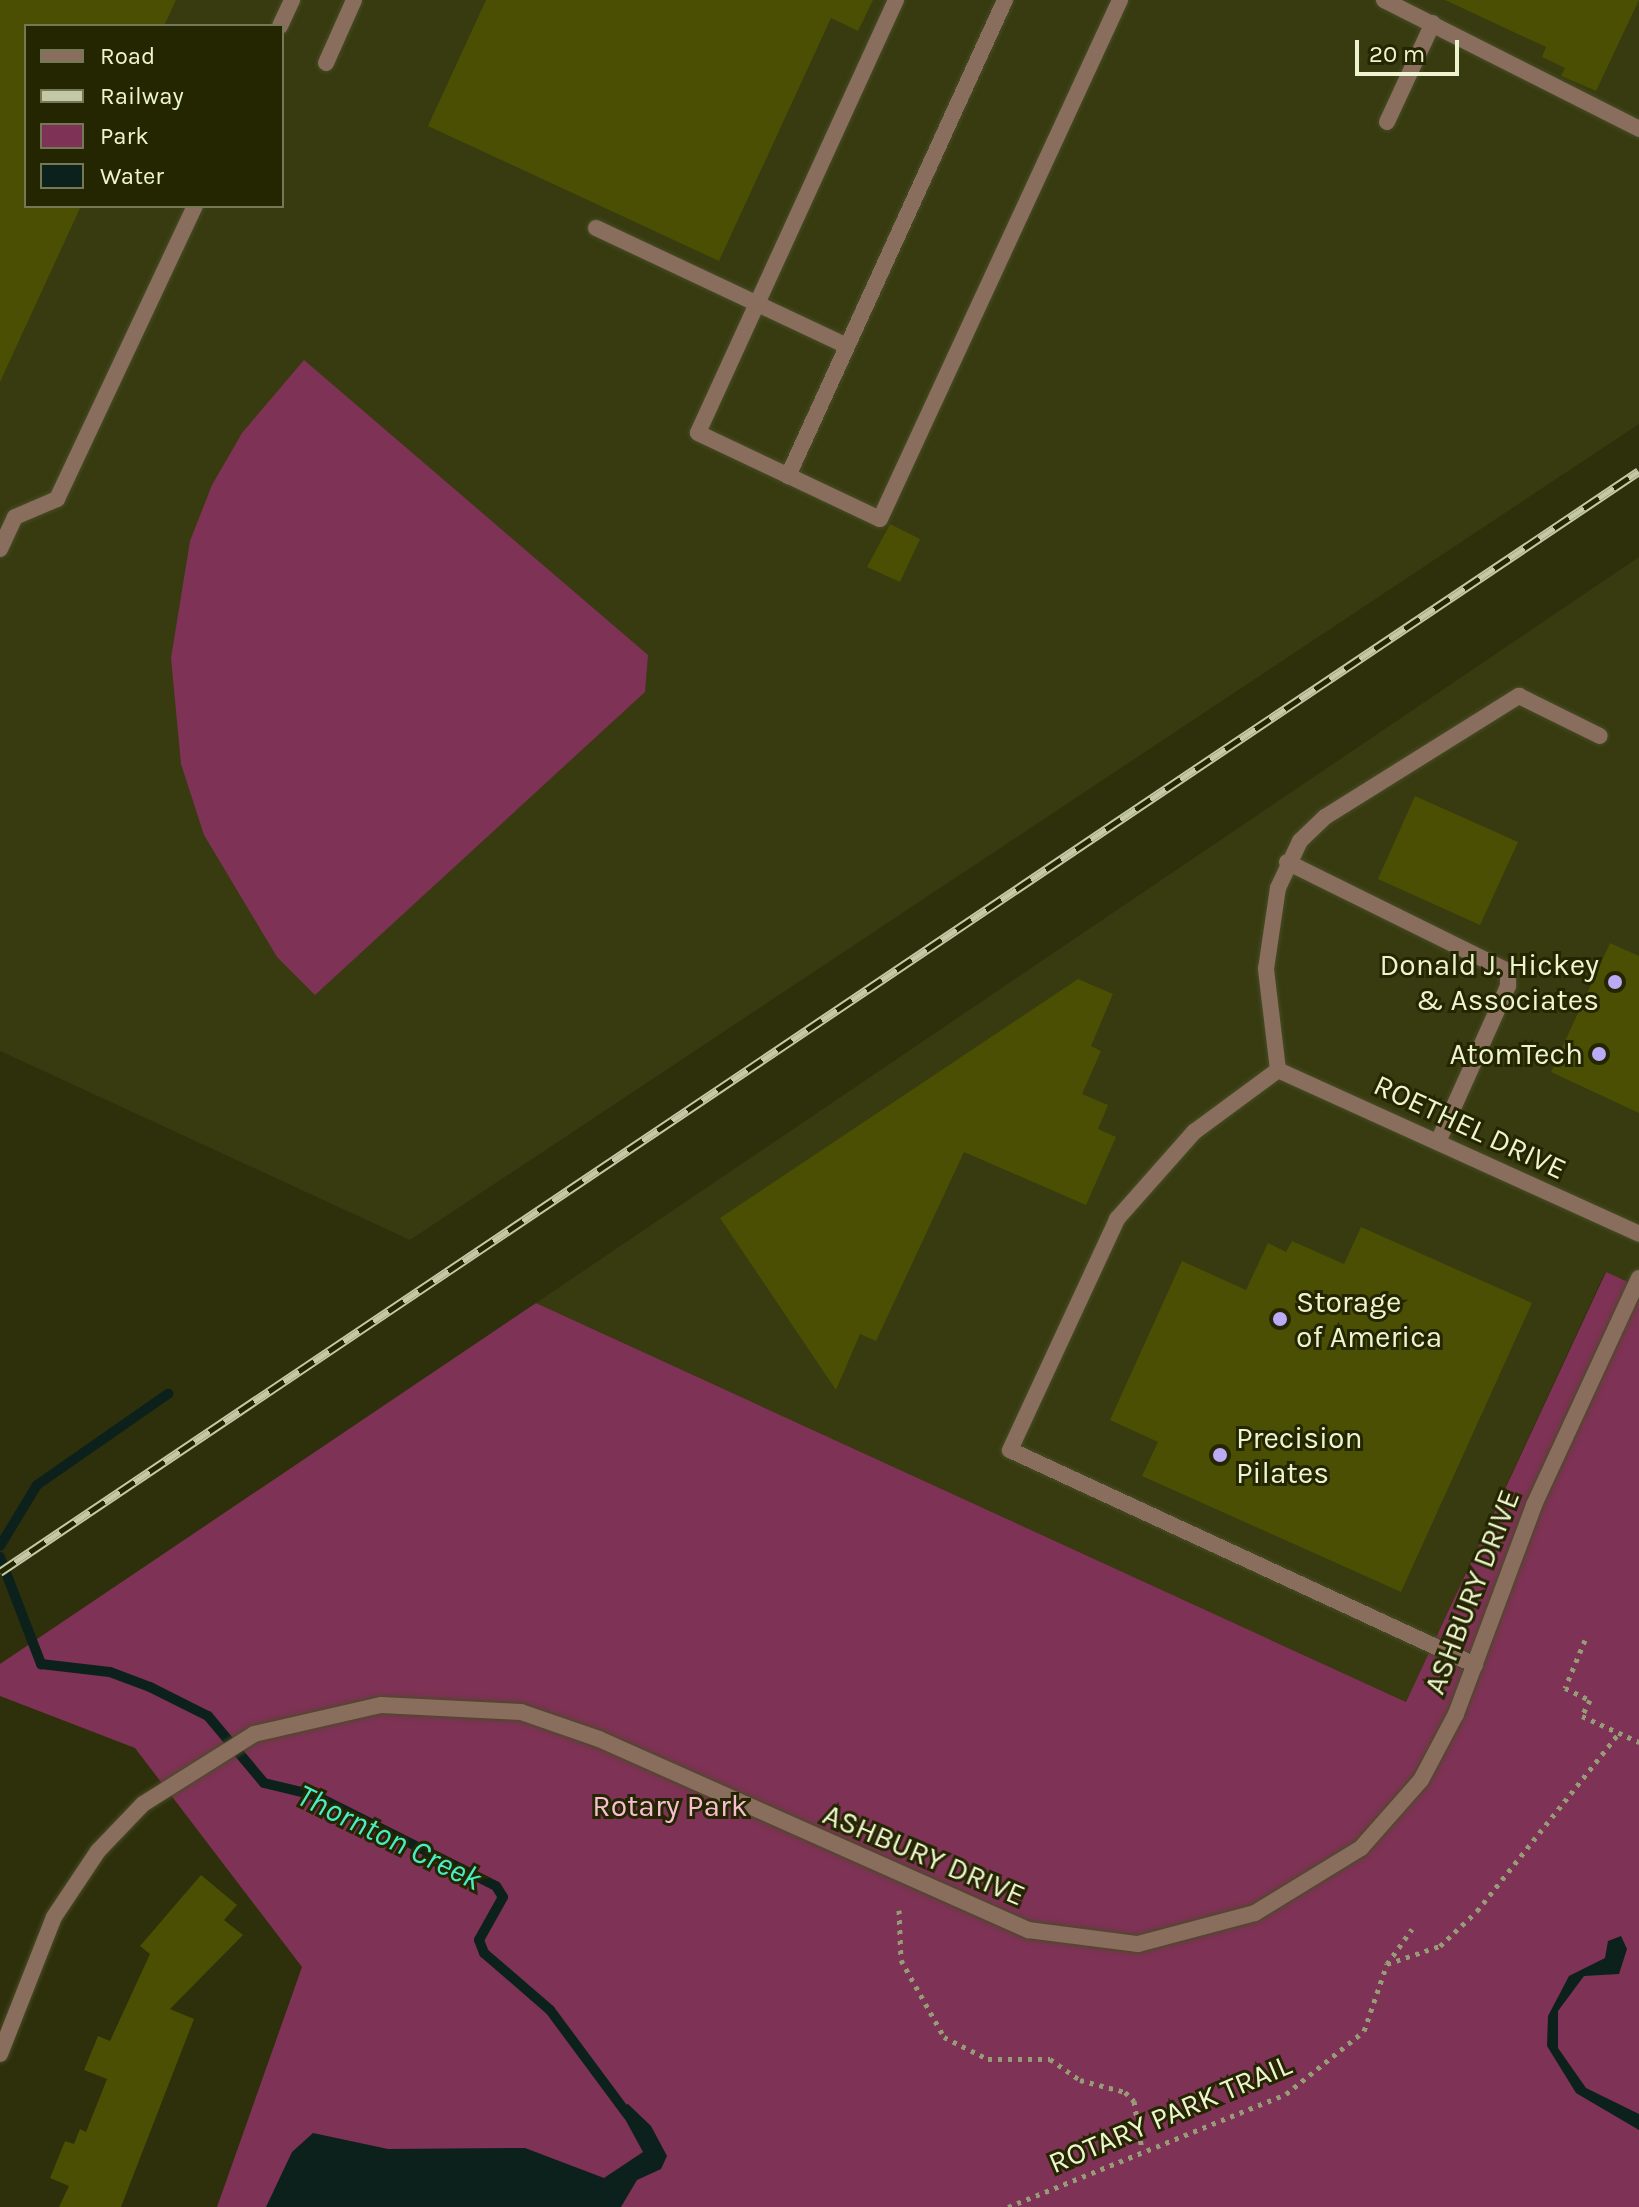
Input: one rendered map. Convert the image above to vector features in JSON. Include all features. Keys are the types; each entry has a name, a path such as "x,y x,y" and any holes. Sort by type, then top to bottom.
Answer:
{"street":[{"path":"281,24 292,0"},
{"path":"326,63 354,0"},
{"path":"896,0 698,433 880,519 1120,0"},
{"path":"788,476 1005,0"},
{"path":"1384,0 1639,129"},
{"path":"1387,122 1433,23"},
{"path":"0,549 15,517 57,499 194,208"},
{"path":"596,228 847,346"},
{"path":"1475,1665 1010,1450 1117,1219 1194,1132 1278,1070 1266,969 1287,862 1325,817 1519,696 1600,736"},
{"path":"1287,862 1508,971 1508,986 1438,1142"},
{"name":"ROETHEL DRIVE","path":"1278,1070 1639,1234"},
{"name":"ASHBURY DRIVE","path":"0,2054 38,1951 77,1879 143,1804 216,1753 254,1734 381,1705 521,1712 599,1739 1028,1930 1138,1944 1255,1913 1361,1848 1421,1780 1475,1665 1534,1505 1639,1278"}],"path":[{"path":"1585,1640 1565,1688 1590,1700 1582,1716 1639,1742"},
{"path":"1387,1964 1440,1946 1477,1911 1619,1733"},
{"path":"899,1910 901,1960 944,2037 988,2059 1050,2059 1080,2080 1125,2092 1134,2101 1142,2150"},
{"name":"ROTARY PARK TRAIL","path":"1008,2207 1286,2094 1343,2053 1373,2015 1387,1964 1412,1929"}],"shaded area":[{"path":"0,0 1639,0 1639,424 410,1240 0,1051"},
{"path":"1639,557 1639,1287 1605,1272 1406,1702 536,1303"}],"green space":[{"path":"304,360 648,655 645,692 315,995 277,957 204,835 181,764 171,658 190,541 212,485 242,433"},
{"name":"Rotary Park","path":"1606,1272 1639,1287 1639,2207 217,2207 302,1967 135,1748 0,1696 0,1664 536,1303 1406,1702"}],"water":[{"path":"1621,1936 1627,1949 1619,1974 1584,1976 1558,2011 1558,2048 1586,2088 1639,2114 1639,2130 1576,2093 1547,2046 1548,2016 1569,1976 1605,1958 1608,1941"},
{"path":"628,2104 651,2126 667,2156 661,2169 637,2180 621,2207 266,2207 292,2152 313,2133 388,2149 525,2148 604,2178 643,2152 619,2108"}],"building":[{"path":"0,0 176,0 165,24 24,24 24,208 80,208 0,382"},
{"path":"486,0 873,0 858,31 831,18 719,261 428,126"},
{"path":"1445,0 1639,0 1596,91 1561,76 1565,68 1542,57 1546,47"},
{"path":"890,524 920,539 900,582 867,567"},
{"path":"1415,796 1518,842 1480,925 1378,879"},
{"path":"1610,943 1639,956 1639,1113 1551,1072"},
{"path":"1078,979 1113,994 1091,1046 1101,1051 1082,1094 1108,1105 1098,1129 1116,1137 1086,1205 964,1152 876,1341 860,1334 836,1390 720,1218"},
{"path":"1361,1227 1532,1303 1401,1592 1142,1476 1158,1442 1110,1420 1182,1261 1246,1290 1268,1243 1286,1252 1292,1241 1344,1264"},
{"path":"201,1875 237,1905 224,1920 243,1935 170,2009 194,2019 121,2207 59,2207 69,2186 50,2178 65,2141 74,2144 80,2129 86,2132 107,2079 84,2070 98,2036 110,2041 150,1954 140,1946"}],"waterway":[{"path":"0,1546 37,1485 168,1394"},
{"name":"Thornton Creek","path":"0,1557 41,1664 110,1672 150,1687 208,1716 264,1783 314,1795 496,1886 503,1897 479,1940 484,1953 550,2010 628,2115"}],"railway":[{"path":"0,1572 1639,471"}],"place":[{"name":"Donald J. Hickey & Associates","path":"1615,982"},
{"name":"AtomTech","path":"1599,1054"},
{"name":"Storage of America","path":"1280,1319"},
{"name":"Precision Pilates","path":"1220,1455"}]}
